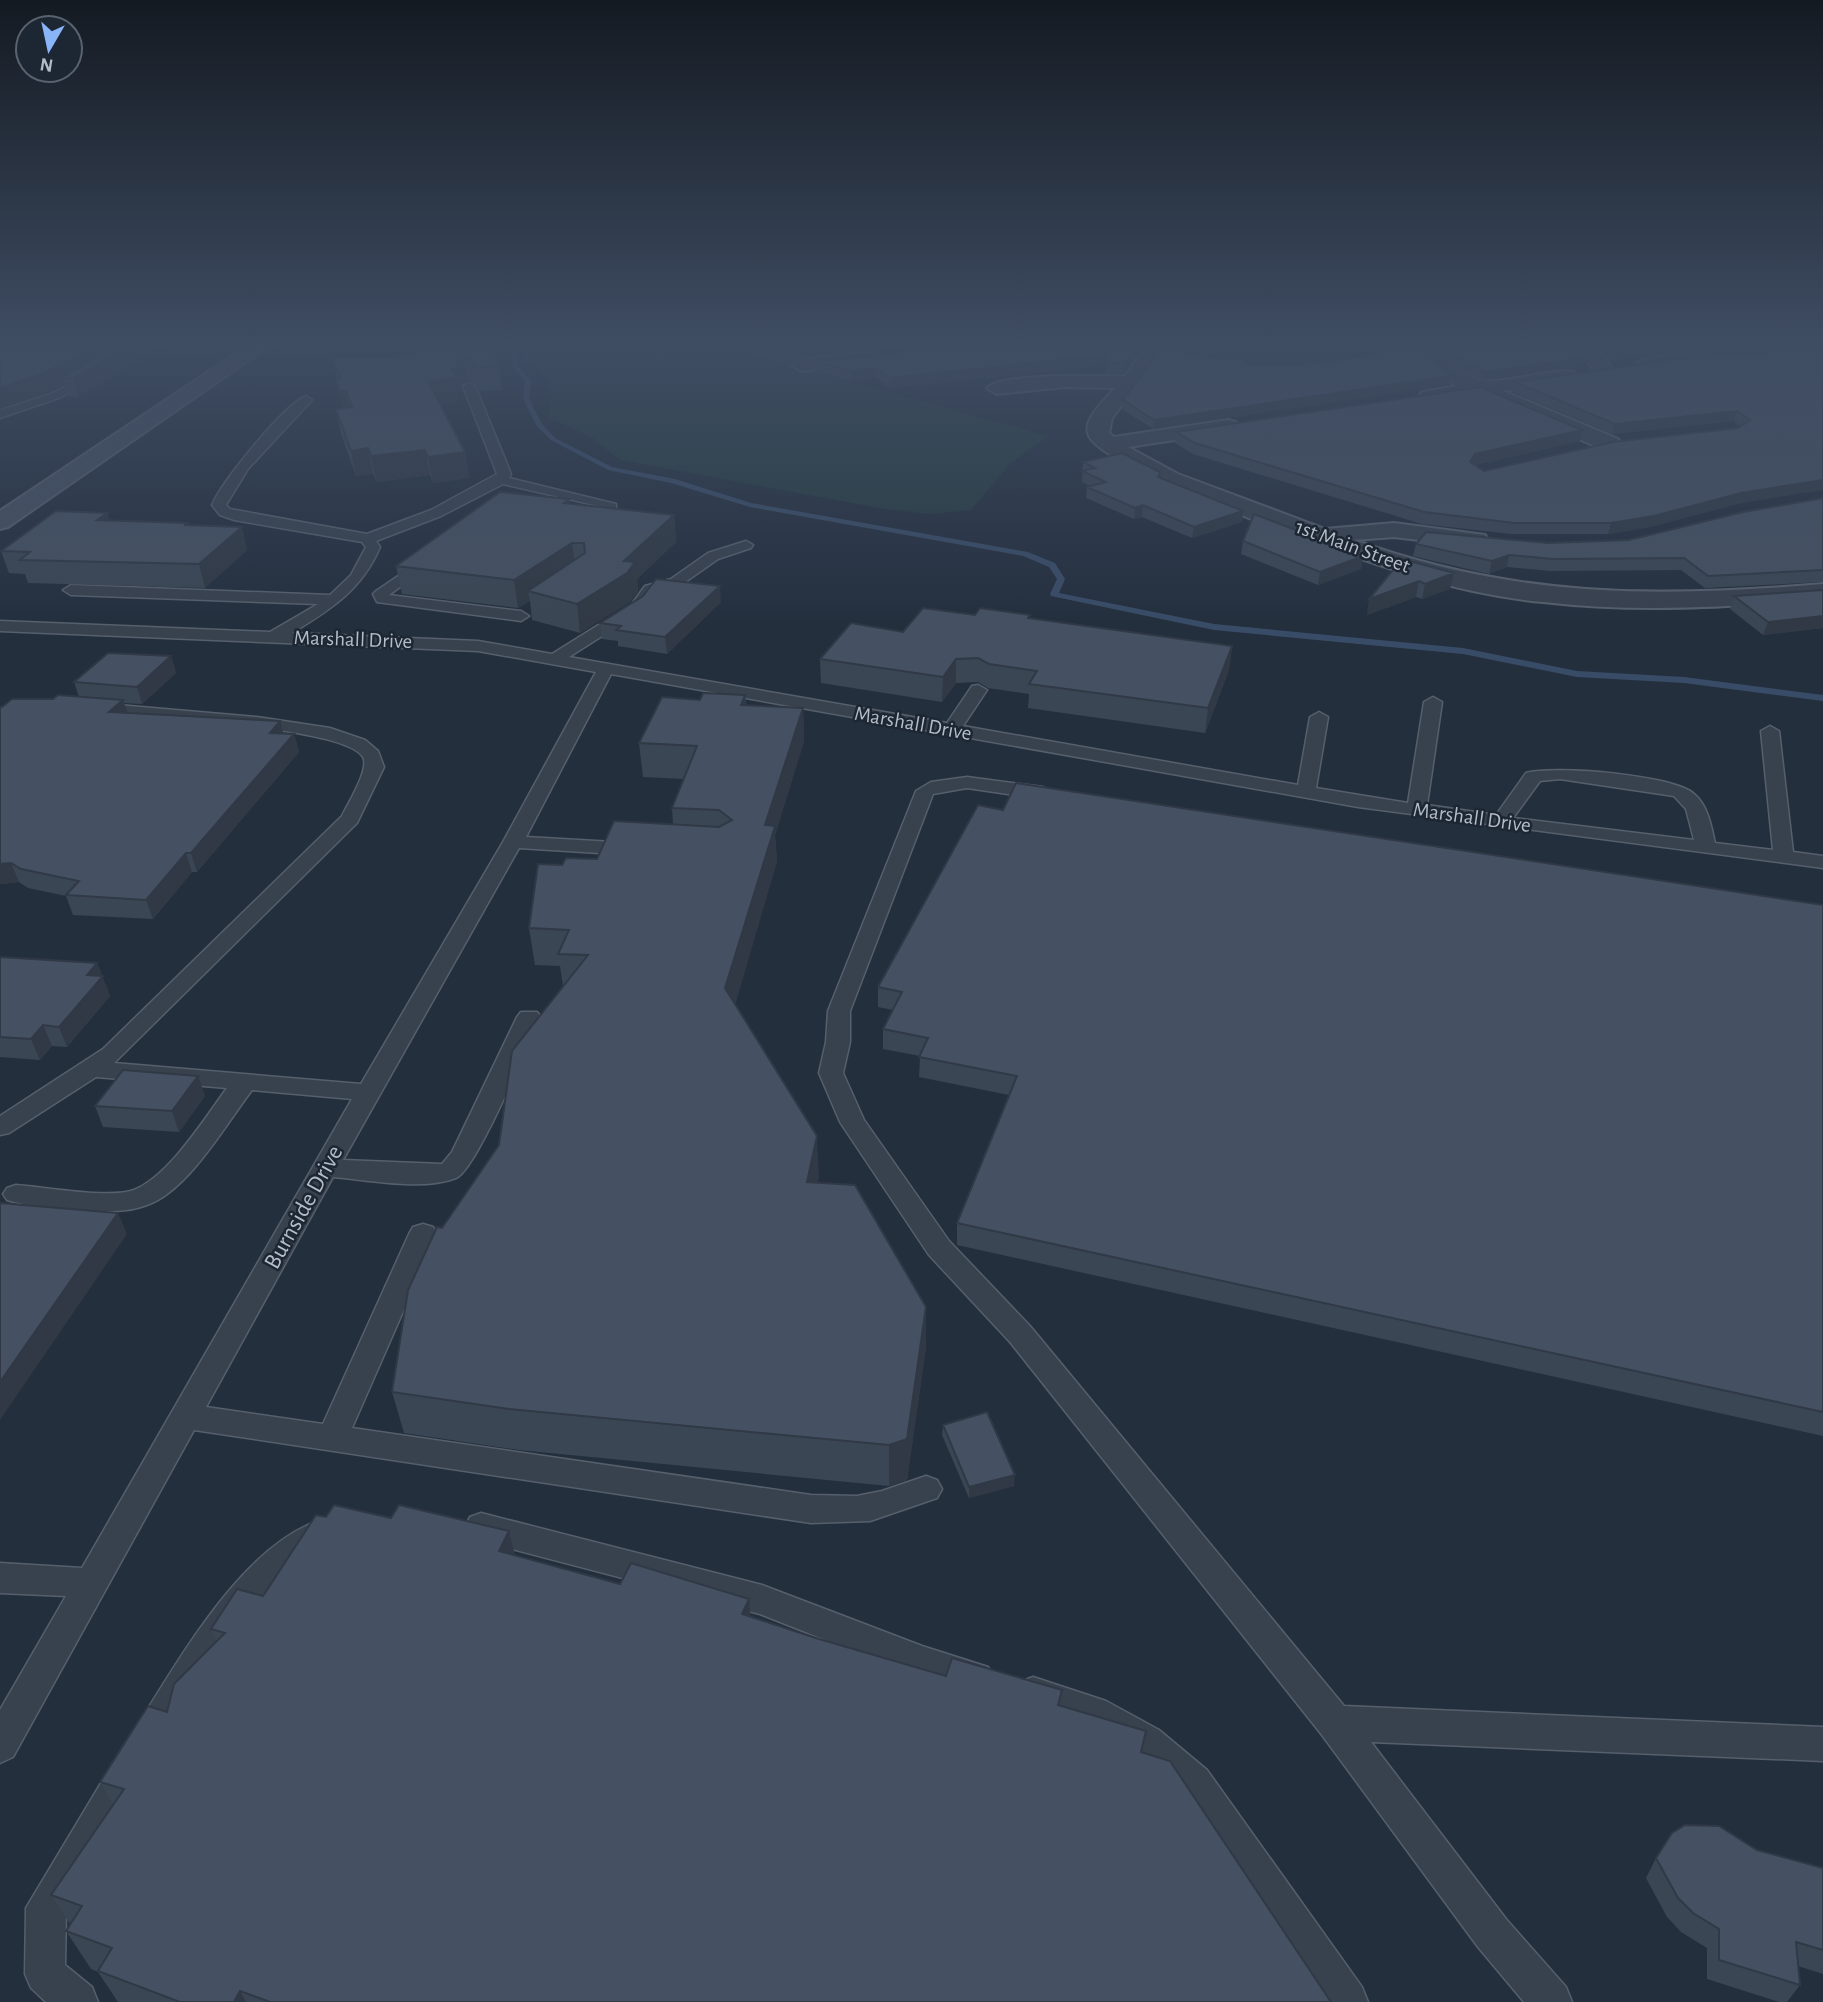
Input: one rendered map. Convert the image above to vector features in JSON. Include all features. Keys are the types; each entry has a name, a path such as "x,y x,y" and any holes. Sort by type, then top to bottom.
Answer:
{"main road":[{"path":"0,522 128,435"}],"street":[{"path":"1099,435 1108,444 1167,435"},
{"path":"1590,435 1610,444"},
{"path":"1571,453 1638,441"},
{"name":"1st Main Street","path":"1108,444 1130,462 1322,535 1451,578 1578,597 1694,601 1823,592"},
{"path":"1322,535 1394,530 1497,542"}],"lane":[{"path":"274,435 221,496 219,505 225,512 239,517 354,534 367,539 373,547 366,568 354,585 276,636"},
{"path":"367,539 436,513 501,480 504,474 489,435"},
{"path":"501,480 611,507"},
{"path":"555,659 638,607 650,589 677,582 713,556 746,545"},
{"path":"435,555 392,584 381,594 382,599 528,612 478,646"},
{"path":"71,590 333,600"},
{"name":"Marshall Drive","path":"0,626 478,646 1306,792 1501,822 1823,862"},
{"name":"Burnside Drive","path":"0,1745 368,1092 513,842 606,668"},
{"path":"952,730 978,690"},
{"path":"1417,809 1433,702"},
{"path":"0,1127 92,1069 350,819 375,767 372,755 359,744 330,733 257,722 76,706"},
{"path":"1306,792 1319,717"},
{"path":"1770,732 1784,858"},
{"path":"1501,822 1534,777 1544,773 1565,774 1680,792 1690,798 1696,808 1706,848"},
{"path":"1069,797 958,783 936,785 925,791 839,1011 838,1042 831,1073 852,1122 939,1248 1020,1334 1335,1723 1492,1933 1551,2002"},
{"path":"513,842 652,850"},
{"path":"325,1168 435,1175 451,1171 463,1156 529,1017"},
{"path":"92,1069 368,1092"},
{"path":"16,1194 123,1201 141,1198 174,1171 245,1082"},
{"path":"332,1438 423,1234"},
{"path":"185,1416 810,1509 857,1512 882,1508 926,1489"},
{"path":"448,1521 762,1600 922,1662 1093,1713 1146,1742 1194,1783 1347,2002"},
{"path":"77,2002 46,1974 46,1908 222,1623 253,1586 282,1559 318,1535 344,1526"},
{"path":"0,1578 91,1583"},
{"path":"1335,1723 1823,1744"}],"green space":[{"path":"590,436 1048,436 1010,464 971,510 931,514 885,509 620,460"}],"building":[{"path":"345,435 456,435 465,452 428,457 425,450 371,456 368,448 351,451"},
{"path":"1182,435 1558,435 1475,454 1470,462 1484,471 1613,442 1672,435 1823,435 1823,480 1741,493 1654,516 1611,523 1514,523 1424,512 1195,443"},
{"path":"1122,453 1160,472 1158,477 1243,511 1194,527 1143,505 1135,508 1087,487 1106,482 1082,471 1095,468 1083,462"},
{"path":"500,492 569,499 564,503 674,515 624,561 635,562 627,573 577,604 528,591 585,553 584,543 572,543 514,580 396,566"},
{"path":"1823,498 1823,570 1708,576 1684,558 1553,559 1509,555 1492,561 1416,544 1426,532 1548,543 1629,540 1743,512"},
{"path":"56,511 107,513 97,520 242,527 199,564 20,560 30,552 1,551"},
{"path":"1254,514 1363,556 1320,572 1243,541"},
{"path":"1402,559 1454,573 1425,584 1419,581 1369,599"},
{"path":"656,579 720,586 665,637 616,630 621,626 600,623 643,596"},
{"path":"1823,590 1823,616 1768,622 1734,596"},
{"path":"923,608 975,615 980,608 1030,615 1028,618 1232,646 1208,708 1029,684 1037,671 989,664 978,658 956,659 943,677 820,659 851,623 903,632"},
{"path":"108,653 171,656 137,687 74,682"},
{"path":"703,693 745,695 741,705 803,708 765,825 775,826 725,988 817,1136 807,1182 855,1185 926,1307 907,1439 889,1445 509,1409 392,1392 408,1290 437,1227 442,1228 499,1145 512,1051 588,955 558,954 569,930 529,928 538,864 562,865 566,858 597,859 614,821 719,827 732,820 719,810 672,808 697,746 639,743 662,697 700,700"},
{"path":"58,695 123,700 109,712 280,721 270,733 294,734 191,853 186,853 146,900 66,895 79,881 21,869 11,863 0,864 0,707 12,699 53,699"},
{"path":"1016,783 1823,905 1823,1412 957,1223 1017,1076 919,1057 928,1038 883,1029 902,992 878,987 978,805 1003,810"},
{"path":"0,957 97,963 87,975 103,976 59,1027 43,1025 31,1039 0,1037"},
{"path":"123,1070 198,1076 172,1111 95,1106"},
{"path":"0,1203 118,1213 0,1382"},
{"path":"987,1412 1015,1475 969,1487 943,1425"},
{"path":"334,1505 391,1518 399,1505 509,1531 499,1551 620,1584 631,1563 749,1599 742,1614 946,1676 952,1658 1062,1690 1058,1705 1146,1731 1141,1752 1170,1761 1331,2002 270,2002 240,1991 234,2002 180,2002 98,1971 112,1948 66,1931 82,1906 51,1895 124,1789 100,1782 148,1706 167,1712 174,1684 225,1633 211,1629 237,1589 263,1596 316,1515 326,1517"},
{"path":"1685,1825 1719,1826 1757,1850 1823,1868 1823,1950 1796,1942 1800,1985 1719,1960 1719,1929 1693,1913 1678,1898 1656,1858 1672,1833"}],"waterway":[{"path":"549,435 610,469 672,481 750,505 1025,554 1052,565 1061,579 1054,594 1214,627 1463,651 1577,674 1684,680 1823,698"}]}
